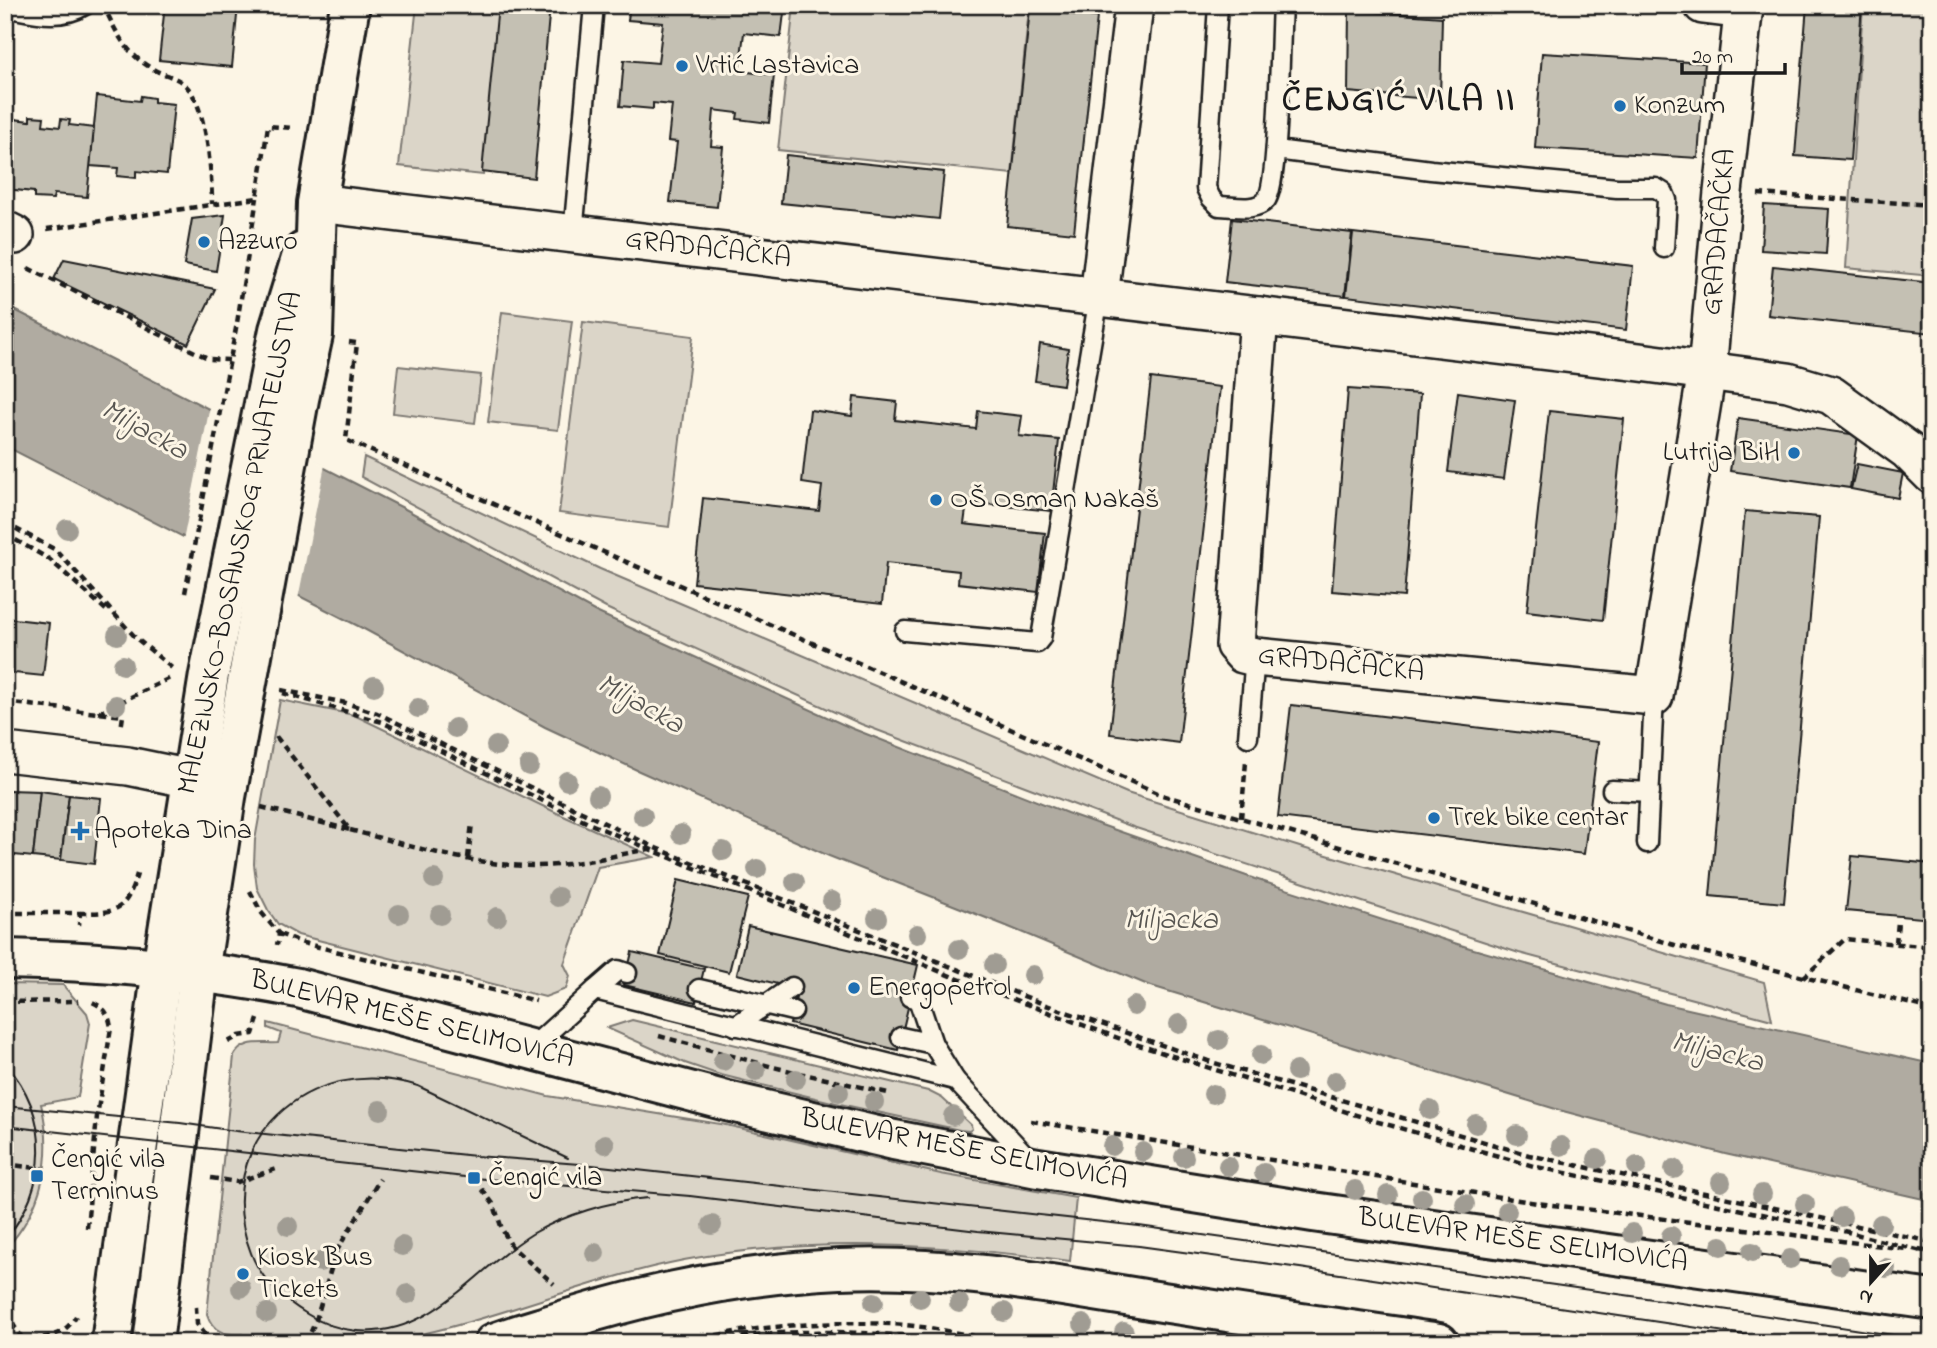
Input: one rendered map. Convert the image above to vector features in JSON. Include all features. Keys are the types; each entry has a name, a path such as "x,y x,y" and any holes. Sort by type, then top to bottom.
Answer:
{"main road":[{"name":"MALEZIJSKO-BOSANSKOG PRIJATELJSTVA","path":"181,970 226,797 254,639 283,391 279,330 317,203 350,5"},
{"name":"MALEZIJSKO-BOSANSKOG PRIJATELJSTVA","path":"181,970 191,779 218,622 283,391"},
{"name":"BULEVAR MEŠE SELIMOVIĆA","path":"5,959 83,961 234,975 298,988 727,1101 894,1140 1038,1168 1313,1212 1932,1300"},
{"path":"111,1343 181,970"},
{"path":"153,1343 181,970"},
{"path":"494,1343 589,1313 714,1282 772,1273 843,1269 968,1272 1439,1343"}],"street":[{"path":"1100,297 1133,5"},
{"name":"GRADAČAČKA","path":"1259,316 1235,645 1243,654 1654,696 1707,371 1723,191 1744,7 1703,5"},
{"name":"GRADAČAČKA","path":"317,203 1788,382 1831,395 1907,450 1932,475"},
{"path":"5,752 94,762 191,779"}],"lane":[{"path":"5,7 47,15 74,12 85,5"},
{"path":"573,234 594,5"},
{"path":"1218,5 1206,188 1211,198 1219,205 1255,208 1265,201 1272,191 1282,5"},
{"path":"1276,150 1431,170 1617,188 1656,188 1664,193 1667,200 1664,248"},
{"path":"905,631 1037,643 1041,638 1100,297"},
{"path":"1248,737 1255,657"},
{"name":"GRADAČAČKA","path":"1647,843 1654,696"},
{"path":"5,767 85,776 93,772 94,762"},
{"path":"1612,790 1650,792"},
{"path":"530,1049 618,970 627,973"},
{"path":"735,1026 792,987"},
{"path":"699,989 793,1010"},
{"path":"595,990 955,1080"},
{"path":"910,997 918,999 933,1045 955,1080 1038,1168"},
{"path":"901,1037 933,1045"}],"path":[{"path":"103,5 122,44 151,69 179,80 193,93 210,160 212,204"},
{"path":"183,606 229,362 268,126 329,131"},
{"path":"1723,191 1932,205"},
{"path":"22,240 257,198"},
{"path":"22,240 193,351 210,359 229,362"},
{"path":"340,340 356,343 346,440 1162,795 1675,945 1932,1009"},
{"path":"5,523 56,550 136,638"},
{"path":"5,534 49,559 172,668 168,691"},
{"path":"97,713 170,678"},
{"path":"1921,1251 1848,1232 1537,1167 1375,1121 1129,1042 966,981 654,848 377,713 346,703 273,688 296,698 382,722 588,823 654,848 1046,1005 1208,1061 1529,1155 1932,1242"},
{"path":"5,702 123,716 120,735"},
{"path":"267,725 350,830"},
{"path":"1241,818 1248,737"},
{"path":"253,805 441,854 538,866 654,848"},
{"path":"468,858 471,823"},
{"path":"5,913 108,913 122,906 132,890 139,865"},
{"path":"78,933 80,913"},
{"path":"1896,943 1898,922"},
{"path":"279,933 303,943 536,1001"},
{"path":"1803,978 1845,939 1932,947"},
{"path":"5,1002 91,1001 103,1007 110,1015 111,1028 97,1116 87,1229"},
{"path":"652,1034 773,1067 889,1094"},
{"path":"1031,1121 1537,1203 1932,1252"},
{"path":"5,1164 44,1169"},
{"path":"206,1177 237,1182 279,1168"},
{"path":"306,1343 337,1252 380,1179"},
{"path":"482,1189 494,1205 502,1229 512,1247 589,1313"},
{"path":"5,1313 23,1341 61,1333 71,1324 79,1310"},
{"path":"681,1343 727,1332 809,1324 892,1324 1014,1343"},
{"path":"706,1343 729,1338 809,1332 916,1336 972,1343"}],"shaded area":[{"path":"417,5 503,5 483,175 399,166"},
{"path":"794,5 995,5 1029,9 1012,174 778,150"},
{"path":"1863,5 1932,5 1932,276 1846,268"},
{"path":"502,312 572,321 558,430 488,422"},
{"path":"583,322 693,336 669,527 559,513"},
{"path":"398,366 481,375 475,423 393,413"},
{"path":"364,457 600,569 1127,793 1303,848 1764,982 1772,1020 1519,953 1133,827 861,724 606,608 361,477"},
{"path":"280,700 354,715 654,857 598,867 564,964 570,976 566,989 545,997 298,935 278,924 257,888 254,864 255,840"},
{"path":"5,984 63,985 87,1013 90,1023 78,1097 41,1104 46,1143 42,1181 28,1217 5,1249"},
{"path":"632,1020 928,1091 942,1098 972,1129 960,1130 717,1074 685,1063 607,1028"},
{"path":"268,1023 548,1096 726,1125 941,1174 1076,1198 1070,1261 974,1250 877,1245 829,1245 732,1252 648,1268 470,1322 398,1339 341,1344 244,1343 243,1334 221,1332 216,1329 207,1314 234,1056 247,1045 278,1043 281,1033 268,1028"}],"water":[{"name":"Miljacka","path":"5,305 407,510 596,612 851,728 1067,813 1255,879 1470,948 1666,1004 1932,1064 1932,1201 1725,1154 1559,1110 1148,985 829,856 639,771 545,727 364,629 5,446"}],"pier":[{"path":"210,406 325,465 298,599 183,541"}],"building":[{"path":"165,5 238,5 232,67 159,60"},
{"path":"498,5 550,5 534,178 482,172"},
{"path":"630,5 785,5 781,37 744,33 739,71 774,75 769,123 737,119 738,113 714,110 711,146 723,147 717,207 670,202 677,142 668,141 672,105 653,103 653,109 620,106 624,60 658,63 663,23 628,20"},
{"path":"995,5 1066,5 1065,12"},
{"path":"1807,5 1862,5 1850,160 1795,156"},
{"path":"1030,9 1097,17 1074,233 1007,226"},
{"path":"1349,10 1442,17 1440,100 1348,92"},
{"name":"Konzum","path":"1542,53 1705,63 1698,158 1535,148"},
{"path":"5,85 10,85 5,130"},
{"path":"97,96 140,101 141,96 154,98 154,102 174,104 167,174 136,171 136,178 117,176 118,168 90,166"},
{"path":"30,116 44,117 43,125 60,127 61,119 70,120 69,125 94,128 87,197 54,194 53,199 34,198 34,192 5,189 6,118 30,121"},
{"path":"786,155 944,172 939,219 781,203"},
{"path":"1764,205 1829,209 1826,254 1761,250"},
{"path":"225,215 216,271 184,265 192,219"},
{"path":"1232,219 1352,233 1345,296 1225,282"},
{"path":"1353,233 1633,266 1626,330 1346,296"},
{"path":"64,259 215,289 188,344 54,279"},
{"path":"1773,266 1932,283 1932,333 1768,315"},
{"path":"1040,344 1068,349 1063,385 1035,381"},
{"path":"1151,378 1220,387 1179,743 1110,734"},
{"path":"1348,389 1420,394 1404,597 1332,591"},
{"path":"1458,392 1515,400 1504,479 1448,472"},
{"name":"OŠ Osman Nakaš","path":"854,397 897,402 895,420 976,429 978,411 1022,416 1019,436 1059,440 1051,511 967,502 964,524 1045,533 1038,592 958,583 959,571 886,563 882,604 694,583 703,498 819,511 822,486 802,483 810,410 852,416"},
{"path":"1549,411 1624,419 1603,620 1527,611"},
{"name":"Lutrija BiH","path":"1738,418 1858,435 1850,488 1730,471"},
{"path":"1857,464 1903,473 1898,498 1851,489"},
{"path":"1745,511 1819,517 1784,903 1710,896"},
{"path":"5,618 49,623 43,676 5,672"},
{"path":"1291,705 1598,742 1584,854 1278,817"},
{"path":"5,789 9,790 5,828"},
{"path":"9,790 40,791 33,857 5,854"},
{"path":"40,791 69,795 61,860 33,857"},
{"path":"69,795 101,798 94,864 61,860"},
{"path":"1852,856 1932,864 1932,919 1846,911"},
{"path":"678,880 748,897 729,972 660,955"},
{"name":"Energopetrol","path":"748,926 918,965 898,1050 790,1024 798,989 737,974"},
{"path":"632,952 704,969 696,1002 624,985"}],"tram line":[{"path":"5,1063 31,1105 39,1151 37,1174 30,1197 20,1219 5,1240"},
{"path":"568,1158 418,1086 378,1079 340,1082 306,1094 278,1115 256,1143 244,1176 241,1213 255,1263 282,1296 313,1318 331,1326 357,1331 383,1330 408,1324 430,1313 511,1249 532,1234 558,1221 618,1202 648,1198"},
{"path":"5,1106 476,1156 592,1165 1139,1226 1932,1341"},
{"path":"5,1126 474,1178 690,1196 978,1231 1139,1246 1798,1343"}],"place":[{"name":"Vrtić Lastavica","path":"682,66"},
{"name":"Konzum","path":"1620,106"},
{"name":"Azzuro","path":"204,242"},
{"name":"Lutrija BiH","path":"1794,453"},
{"name":"OŠ Osman Nakaš","path":"936,500"},
{"name":"Trek bike centar","path":"1434,818"},
{"name":"Apoteka Dina","path":"80,831"},
{"name":"Energopetrol","path":"854,988"},
{"name":"Čengić vila Terminus","path":"37,1176"},
{"name":"Čengić vila","path":"474,1178"},
{"name":"Kiosk Bus Tickets","path":"243,1274"}],"district":[{"name":"ČENGIĆ VILA II","path":"1399,101"}]}
